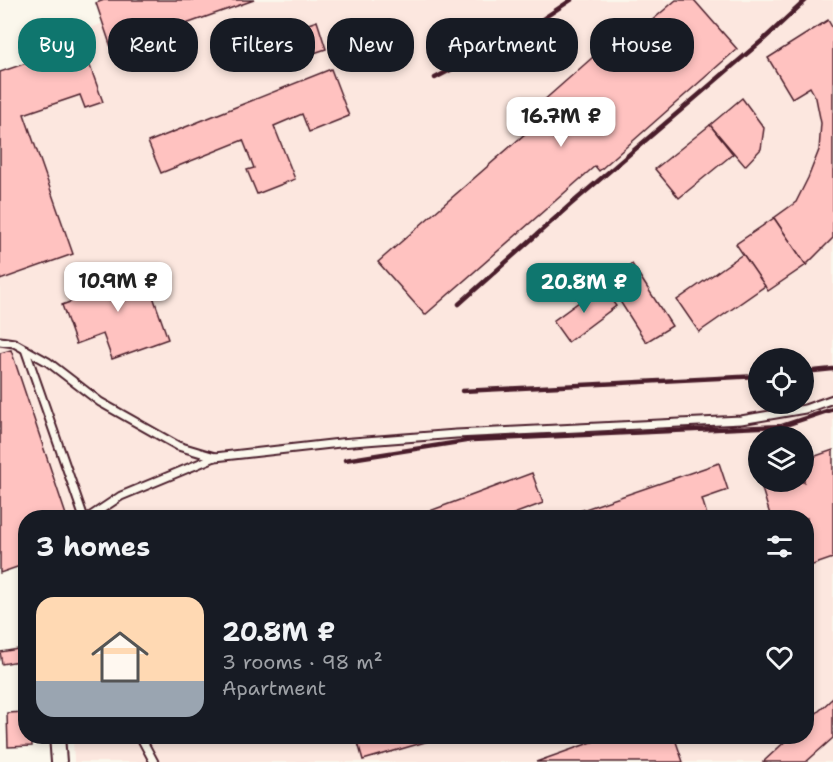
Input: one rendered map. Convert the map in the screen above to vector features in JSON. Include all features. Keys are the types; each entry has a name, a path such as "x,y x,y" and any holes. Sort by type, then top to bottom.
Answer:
{"street":[{"path":"58,744 59,762"}],"lane":[{"path":"0,341 14,343 48,362 100,402 178,446 215,457"},
{"path":"25,349 83,510"},
{"path":"99,510 121,496 215,457 340,443 456,434 741,420 805,409 833,399"},
{"path":"144,744 154,762"}],"shaded area":[{"path":"104,0 833,0 833,762 74,762 73,744 814,744 814,510 18,510 18,535 0,573 0,72 18,66 18,72 96,72 96,26 103,23 96,3"}],"building":[{"path":"104,0 254,0 198,20 108,18 108,38 96,3"},
{"path":"676,0 694,0 737,49 599,171 595,166 425,315 378,262 550,112 542,102 590,60 590,72 694,72 694,18 655,18"},
{"path":"828,20 833,29 833,238 806,265 774,218 796,202 808,178 819,150 821,123 816,98 810,87 792,98 768,58"},
{"path":"317,21 326,49 315,53 315,22"},
{"path":"18,66 18,72 92,72 103,102 85,108 80,95 24,114 73,254 0,280 0,72"},
{"path":"327,71 332,72 349,116 309,132 302,114 274,126 295,179 257,194 247,170 254,168 243,140 161,173 148,142"},
{"path":"742,98 764,128 761,149 745,166 710,125"},
{"path":"710,125 733,154 679,198 655,169"},
{"path":"774,218 806,265 768,291 736,244"},
{"path":"743,254 765,286 699,332 677,300"},
{"path":"632,264 672,326 646,342 607,281"},
{"path":"142,265 168,339 112,359 103,334 76,344 62,305 91,294 87,284"},
{"path":"601,286 616,306 568,342 553,321"},
{"path":"11,350 64,510 18,510 18,567 0,573 0,353"},
{"path":"833,450 833,558 814,565 814,510 769,510 763,492 814,492 814,457"},
{"path":"719,463 728,490 702,499 705,510 582,510"},
{"path":"532,473 543,503 524,510 433,510"},
{"path":"18,649 18,661 2,664 0,652"},
{"path":"833,698 833,738 806,762 763,762 782,744 814,744 814,716"},
{"path":"18,712 18,744 32,744 32,746 8,747 7,713"},
{"path":"358,744 418,744 363,760"},
{"path":"587,744 677,744 683,762 536,762"}],"railway":[{"path":"435,78 520,34 571,0"},
{"path":"459,304 806,0"},
{"path":"814,371 833,369"},
{"path":"462,391 748,377"},
{"path":"345,460 472,440 782,426 833,409"}]}
